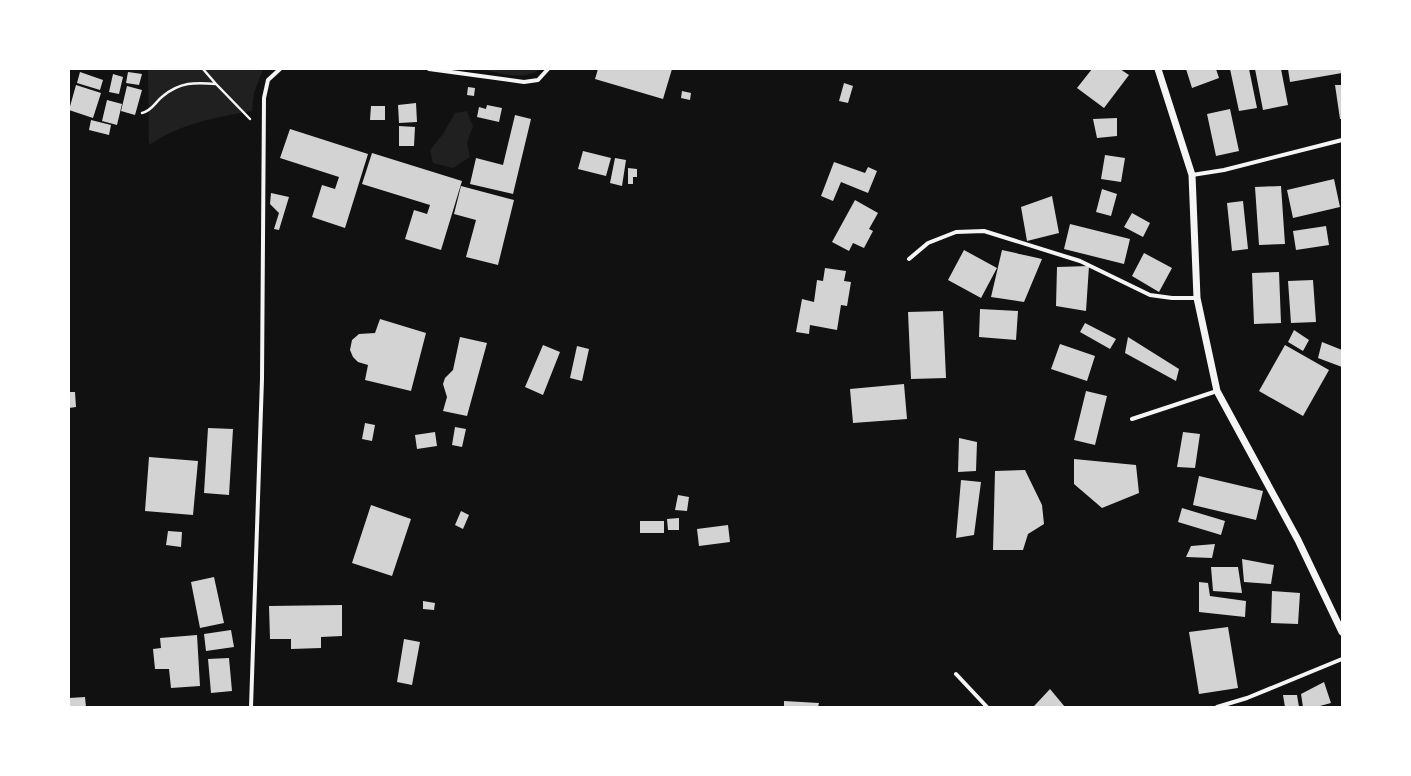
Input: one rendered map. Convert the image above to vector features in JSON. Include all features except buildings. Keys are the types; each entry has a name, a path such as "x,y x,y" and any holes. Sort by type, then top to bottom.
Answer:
{"street":[{"path":"251,707 262,379 264,98 268,80 280,69"},
{"path":"429,69 524,82 538,80 548,69"},
{"path":"1158,69 1192,175 1197,298 1217,391 1298,540 1342,632"},
{"path":"1192,175 1224,170 1342,140"},
{"path":"909,259 928,243 956,232 984,231 1080,261 1150,295 1172,298 1197,298"},
{"path":"1132,419 1217,391"},
{"path":"1217,707 1247,698 1342,659"},
{"path":"956,674 987,707"}],"path":[{"path":"203,69 263,132"},
{"path":"142,113 149,111 163,96 181,84 216,84"}],"shaded area":[{"path":"148,69 263,69 254,93 252,111 199,122 173,132 149,145"},
{"path":"479,69 540,69 533,73 518,76"},
{"path":"467,111 473,126 467,143 470,157 453,168 433,163 430,150 443,134 455,113"}]}
